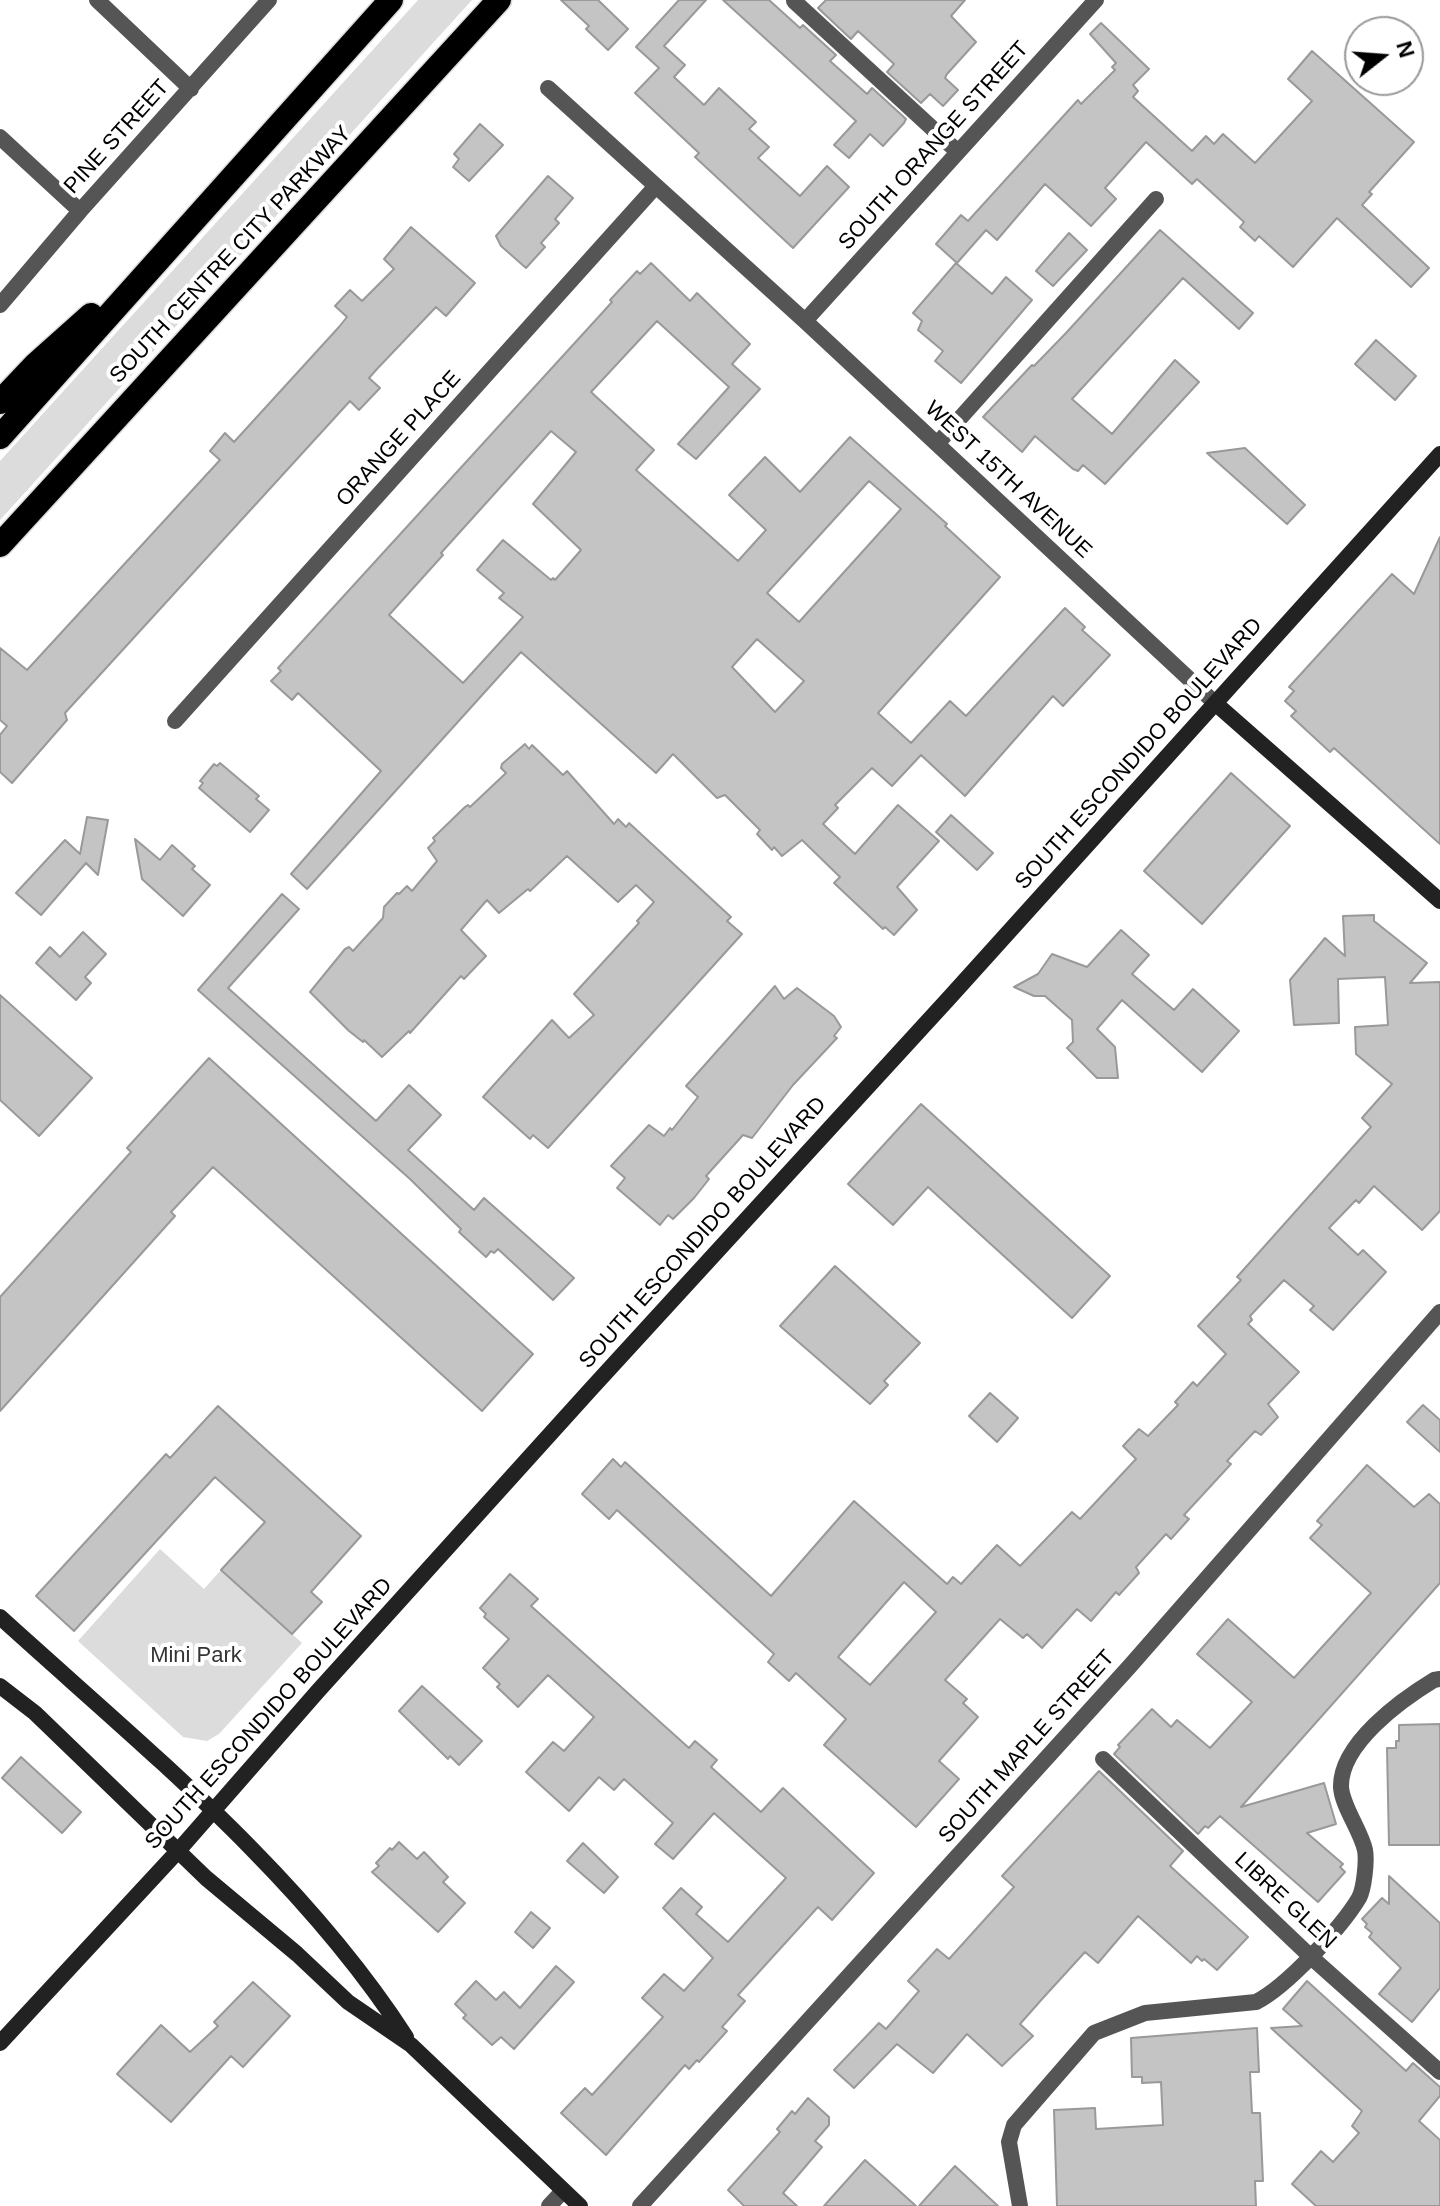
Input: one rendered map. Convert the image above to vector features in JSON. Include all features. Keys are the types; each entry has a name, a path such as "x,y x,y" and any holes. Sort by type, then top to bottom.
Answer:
{"highway":[{"path":"0,437 391,0"},
{"name":"SOUTH CENTRE CITY PARKWAY","path":"0,545 499,0"},
{"path":"0,402 35,365 170,244"}],"main road":[{"name":"SOUTH ESCONDIDO BOULEVARD","path":"0,2043 178,1851 560,1423 1440,454"},
{"name":"WEST 15TH AVENUE","path":"1215,703 1440,901"},
{"path":"0,1617 213,1810 318,1920 377,1993 411,2045"},
{"path":"0,1686 35,1713 206,1878 297,1954 348,2002 411,2045 580,2206"}],"street":[{"path":"97,0 191,89"},
{"name":"PINE STREET","path":"2,300 269,0"},
{"name":"SOUTH ORANGE STREET","path":"805,321 1096,0"},
{"path":"794,1 958,152"},
{"name":"WEST 15TH AVENUE","path":"548,88 805,321 1215,703"},
{"path":"0,137 80,211"},
{"name":"ORANGE PLACE","path":"175,721 656,186"},
{"path":"937,444 1156,199"},
{"name":"SOUTH MAPLE STREET","path":"640,2206 1110,1689 1440,1312"},
{"path":"1020,2206 1009,2142 1014,2125 1094,2033 1145,2013 1256,2002 1269,1996 1311,1957 1361,1896 1366,1852 1341,1788 1350,1754 1399,1702 1440,1679"},
{"name":"LIBRE GLEN","path":"1103,1759 1311,1957 1440,2072"},
{"path":"549,2206 563,2191"}],"green space":[{"path":"418,0 472,0 0,520 0,461"},
{"name":"Mini Park","path":"160,1549 204,1589 221,1570 302,1643 219,1734 207,1741 183,1737 78,1641"}],"building":[{"path":"561,0 598,0 628,29 608,50 586,29 589,26"},
{"path":"679,0 706,0 664,46 685,65 674,77 704,105 719,88 756,122 749,129 769,147 758,158 800,196 827,166 849,187 793,248 695,157 699,153 635,93 659,68 636,47"},
{"path":"723,0 769,0 836,55 830,61 867,94 872,88 906,119 904,123 883,146 870,134 849,158 834,145 856,121"},
{"path":"826,0 965,0 951,16 976,42 945,78 958,90 943,106 930,94 921,103 887,72 894,64 858,31 851,39 818,8"},
{"path":"1101,23 1149,69 1133,85 1138,91 1133,97 1192,151 1206,136 1214,144 1223,134 1255,163 1312,101 1288,79 1312,51 1344,80 1344,96 1362,96 1414,142 1369,192 1372,194 1362,205 1429,268 1411,287 1337,218 1293,267 1259,236 1255,241 1240,227 1244,222 1197,179 1192,184 1146,142 1105,188 1116,199 1091,226 1045,184 997,240 986,230 957,263 936,244 961,215 968,221 1078,100 1081,104 1115,70 1112,67 1116,63 1090,34"},
{"path":"480,124 503,145 469,181 453,167 459,159 454,154"},
{"path":"548,176 573,198 555,219 559,223 541,243 545,247 526,268 501,246 496,236"},
{"path":"411,227 475,283 446,316 436,307 377,369 369,378 380,388 359,410 350,401 65,713 67,720 12,783 0,772 0,735 7,726 0,720 0,648 27,670 220,460 210,451 225,433 234,442 339,327 347,317 335,306 350,290 362,301 394,269 384,259"},
{"path":"1160,230 1253,313 1239,329 1183,278 1072,399 1112,434 1175,360 1199,382 1105,484 1083,465 1078,471 1073,469 1035,436 1022,452 983,417 1066,333"},
{"path":"1069,233 1087,250 1053,286 1036,271"},
{"path":"651,263 690,301 697,293 750,344 732,364 760,389 696,459 678,444 729,387 657,321 591,392 654,450 636,470 738,561 766,530 729,495 765,457 800,492 850,437 947,524 945,526 1000,577 878,713 911,743 950,701 966,716 1065,608 1085,627 1082,630 1110,655 1063,706 1053,696 965,796 921,755 892,786 872,768 835,805 838,808 823,824 855,854 898,805 939,841 897,887 917,910 894,935 885,927 883,929 834,883 840,877 802,840 782,856 774,847 772,850 757,834 760,830 725,795 717,798 673,754 656,773 521,652 307,889 291,874 381,771 298,693 292,700 271,681 281,671 278,668 603,312 612,302 610,300 637,271 640,274","holes":["551,431 576,452 533,504 581,550 555,580 551,580 503,540 477,570 504,593 499,598 523,617 463,683 389,615 443,555 441,553","869,481 901,509 799,622 767,593","757,639 804,681 775,712 732,667"]},
{"path":"956,263 992,294 1006,277 1032,300 961,383 935,361 943,351 918,330 922,321 913,313"},
{"path":"1376,340 1416,376 1395,400 1355,364"},
{"path":"1245,448 1305,505 1287,524 1207,453"},
{"path":"1440,537 1440,844 1334,748 1330,752 1291,716 1296,711 1285,701 1294,691 1289,687 1392,574 1414,594"},
{"path":"525,744 529,749 532,745 563,775 567,771 614,824 618,819 626,827 629,823 731,917 727,921 742,934 548,1148 533,1135 530,1139 483,1097 552,1020 569,1038 594,1015 574,994 639,923 637,921 654,902 636,885 618,902 567,856 530,891 528,889 499,913 487,900 461,930 486,956 464,979 461,976 410,1033 382,1057 349,1031 310,992 345,949 349,947 353,951 383,918 384,907 397,893 407,886 412,891 437,861 428,848 435,841 433,838 506,773 501,768 502,764"},
{"path":"220,763 259,796 256,799 269,810 250,832 199,788 203,783 200,781 214,764 217,766"},
{"path":"1231,773 1290,826 1202,924 1144,871"},
{"path":"951,815 993,853 977,870 936,832"},
{"path":"87,817 108,820 98,875 86,863 41,915 16,893 65,840 80,854"},
{"path":"135,839 160,860 172,845 210,885 183,916 142,879"},
{"path":"282,894 299,909 228,988 376,1121 409,1085 441,1115 408,1150 474,1210 484,1198 574,1278 553,1300 498,1249 486,1257 410,1179 198,990"},
{"path":"1374,915 1374,921 1427,963 1410,983 1440,982 1440,1211 1422,1230 1374,1186 1329,1228 1358,1255 1363,1250 1386,1272 1333,1330 1310,1310 1314,1306 1284,1280 1250,1316 1252,1320 1248,1324 1299,1372 1268,1404 1278,1417 1261,1435 1255,1431 1227,1461 1231,1464 1184,1515 1189,1519 1171,1539 1166,1534 1136,1567 1139,1573 1119,1595 1116,1592 1091,1621 1077,1609 1042,1648 1027,1634 1023,1638 1000,1619 945,1680 967,1699 963,1703 978,1717 939,1761 959,1779 916,1827 824,1745 846,1719 796,1673 789,1681 768,1662 774,1654 617,1510 609,1519 582,1494 613,1459 621,1467 625,1462 771,1596 854,1501 947,1584 953,1577 961,1584 997,1545 1020,1566 1072,1512 1080,1519 1136,1459 1123,1446 1139,1429 1148,1436 1178,1405 1175,1402 1193,1382 1197,1386 1226,1354 1198,1326 1241,1280 1237,1277 1371,1127 1362,1118 1392,1084 1356,1054 1355,1027 1388,1025 1385,977 1338,979 1339,1023 1294,1025 1290,980 1325,938 1345,956 1343,916","holes":["904,1582 936,1612 870,1685 838,1657"]},
{"path":"1121,930 1149,955 1132,974 1174,1010 1193,989 1239,1031 1202,1072 1122,1000 1097,1029 1115,1047 1118,1078 1097,1078 1067,1048 1073,1042 1072,1020 1045,996 1034,996 1014,987 1038,974 1052,954 1087,967"},
{"path":"83,932 106,954 85,977 91,983 76,1000 36,963 50,947 60,957"},
{"path":"775,986 784,999 797,988 834,1016 841,1027 834,1036 837,1038 793,1085 752,1138 743,1135 706,1176 709,1179 694,1198 673,1219 668,1215 660,1225 617,1188 625,1178 611,1166 649,1125 664,1136 670,1128 672,1130 698,1097 686,1086"},
{"path":"0,995 92,1078 39,1136 0,1100"},
{"path":"209,1058 533,1354 482,1411 213,1167 171,1212 175,1216 0,1411 0,1297 131,1152 127,1148"},
{"path":"921,1104 1110,1276 1072,1318 928,1187 893,1225 848,1184"},
{"path":"835,1266 920,1343 884,1381 888,1385 870,1404 780,1326"},
{"path":"990,1393 1018,1418 997,1442 969,1416"},
{"path":"1423,1405 1440,1420 1440,1452 1407,1422"},
{"path":"218,1406 361,1536 311,1592 322,1602 292,1634 221,1570 265,1522 215,1477 74,1631 36,1596 166,1454 170,1458"},
{"path":"1367,1465 1414,1507 1429,1494 1440,1504 1440,1583 1241,1807 1324,1783 1336,1824 1307,1833 1343,1864 1340,1867 1345,1872 1318,1902 1220,1816 1198,1834 1114,1754 1120,1747 1118,1745 1152,1709 1171,1727 1177,1720 1210,1748 1252,1702 1197,1654 1228,1619 1294,1678 1371,1593 1310,1538 1322,1525 1317,1521"},
{"path":"510,1574 538,1599 531,1606 689,1748 695,1741 717,1760 711,1767 761,1812 783,1788 874,1873 832,1920 818,1907 738,1995 745,2001 722,2027 727,2031 699,2062 697,2060 689,2069 685,2065 606,2155 561,2113 585,2088 592,2095 663,2017 642,1998 664,1974 684,1991 713,1958 663,1908 681,1888 702,1907 696,1914 728,1942 786,1878 714,1813 673,1859 655,1844 673,1823 624,1779 614,1790 599,1777 569,1811 526,1772 553,1742 564,1751 594,1717 548,1675 518,1707 483,1668 509,1639 484,1617 486,1614 480,1608"},
{"path":"422,1686 482,1741 459,1765 450,1756 448,1759 399,1711"},
{"path":"1440,1724 1440,1845 1389,1845 1387,1748 1396,1748 1399,1725"},
{"path":"21,1757 81,1812 62,1833 2,1778"},
{"path":"1099,1771 1183,1851 1170,1866 1248,1937 1217,1970 1197,1956 1191,1963 1138,1916 1098,1963 1085,1952 1043,1998 1020,2024 1033,2036 1002,2066 967,2034 933,2073 897,2044 854,2088 834,2070 879,2023 886,2029 919,1991 908,1981 937,1949 949,1959 1014,1887 1002,1876"},
{"path":"399,1842 417,1859 424,1852 448,1877 443,1882 465,1903 438,1932 372,1872 379,1866 376,1863"},
{"path":"583,1843 618,1877 604,1893 567,1861"},
{"path":"1389,1876 1440,1923 1440,1988 1412,2022 1379,1994 1401,1968 1369,1937 1372,1933 1362,1919 1382,1898 1389,1904"},
{"path":"531,1912 550,1928 533,1948 515,1932"},
{"path":"556,1966 574,1982 514,2049 501,2037 492,2045 463,2018 466,2015 455,2004 476,1981 496,2000 504,1992 520,2008"},
{"path":"1307,1981 1406,2071 1413,2063 1440,2087 1440,2096 1419,2121 1440,2140 1440,2206 1316,2206 1292,2184 1321,2151 1333,2162 1359,2133 1352,2126 1362,2111 1271,2028 1302,2026 1283,2009"},
{"path":"253,1982 290,2016 243,2067 231,2056 171,2122 117,2074 161,2025 190,2052 218,2026 214,2022"},
{"path":"1257,2028 1259,2072 1250,2072 1252,2113 1260,2113 1263,2181 1255,2181 1256,2206 1057,2206 1054,2110 1095,2108 1096,2129 1163,2125 1161,2082 1142,2083 1142,2077 1132,2077 1131,2038"},
{"path":"808,2098 829,2117 829,2125 815,2141 822,2147 783,2193 797,2206 744,2206 728,2190 780,2132 777,2129 792,2111 795,2114"},
{"path":"865,2160 916,2206 824,2206"},
{"path":"955,2166 998,2206 919,2206"}]}
